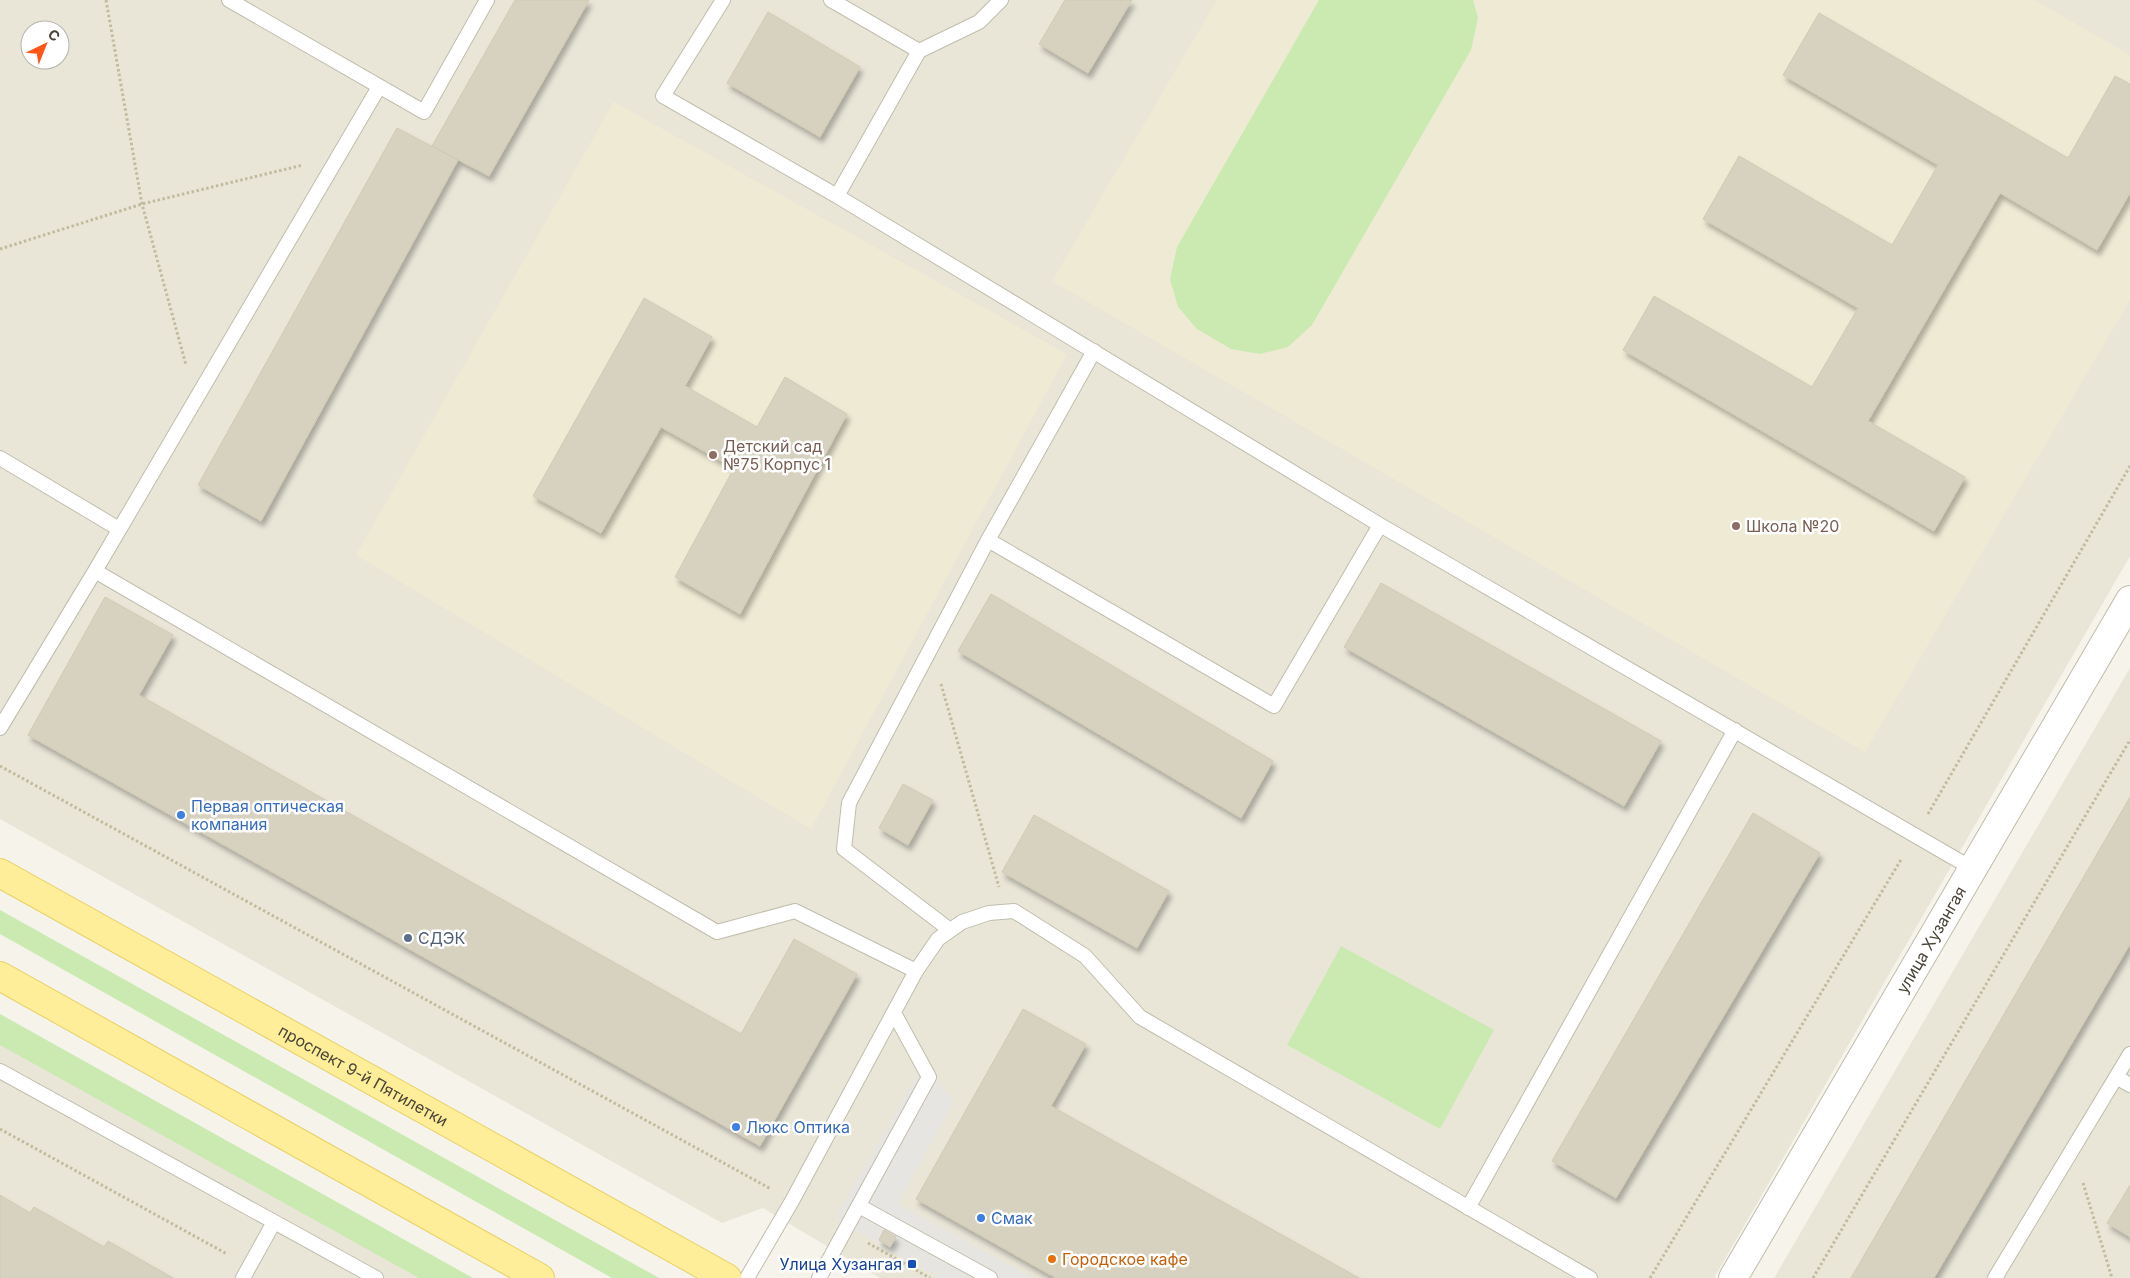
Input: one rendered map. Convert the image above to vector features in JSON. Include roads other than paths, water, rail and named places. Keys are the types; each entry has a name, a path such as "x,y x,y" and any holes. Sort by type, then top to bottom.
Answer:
{"main road":[{"name":"проспект 9-й Пятилетки","path":"0,873 727,1278"},
{"path":"0,976 540,1278"}],"street":[{"name":"улица Хузангая","path":"1733,1278 2130,600"}],"lane":[{"path":"229,0 424,112 488,0"},
{"path":"722,0 664,96 837,196 1380,524 1973,869"},
{"path":"832,0 919,51"},
{"path":"837,196 919,51 979,22 1001,0"},
{"path":"0,728 95,571 379,87"},
{"path":"950,930 844,850 849,803 988,540 1094,351"},
{"path":"0,458 119,530"},
{"path":"988,540 1274,706 1380,524"},
{"path":"95,571 717,932 795,911 916,971"},
{"path":"1468,1208 1735,730"},
{"path":"747,1278 792,1201 916,971 938,939 962,922 989,914 1014,911 1085,956 1140,1017 1590,1278"},
{"path":"819,1278 929,1077 894,1013"},
{"path":"1995,1278 2130,1054"},
{"path":"0,1071 376,1278"},
{"path":"2116,1077 2130,1084"},
{"path":"859,1206 990,1278"},
{"path":"246,1272 274,1222"}],"place":[{"name":"Детский сад №75 Корпус 1","path":"713,455"},
{"name":"Школа №20","path":"1736,526"},
{"name":"Первая оптическая компания","path":"181,815"},
{"name":"СДЭК","path":"408,938"},
{"name":"Люкс Оптика","path":"736,1127"},
{"name":"Смак","path":"981,1218"},
{"name":"Городское кафе","path":"1052,1259"},
{"name":"Улица Хузангая","path":"912,1264"}]}
